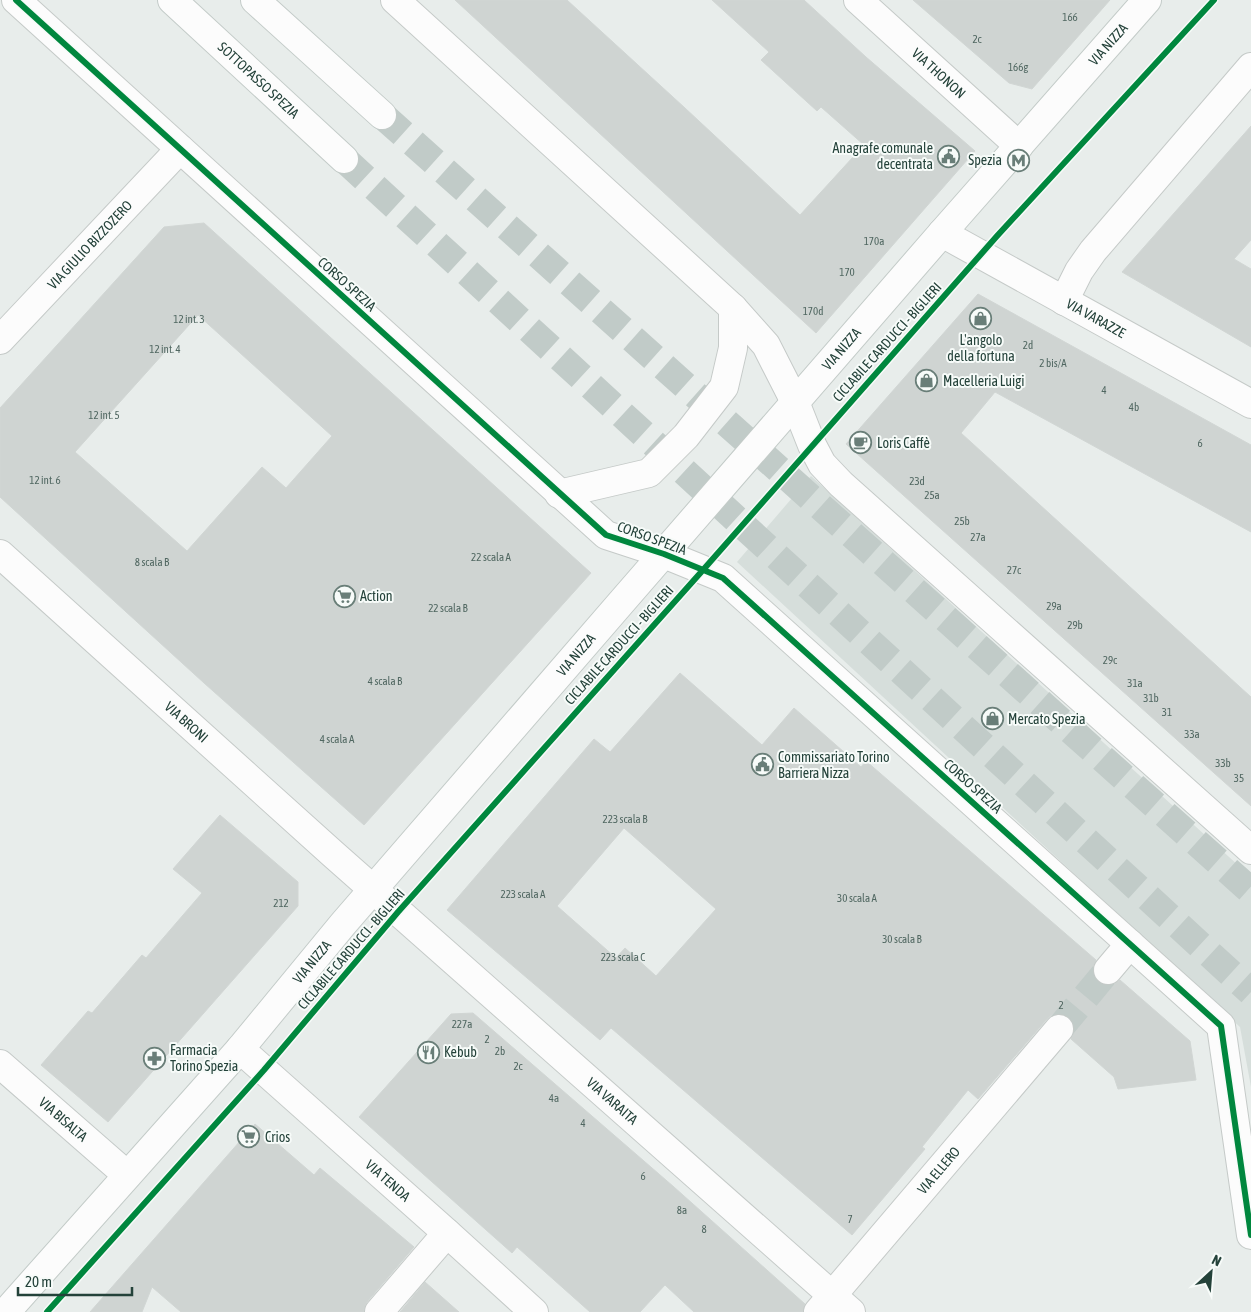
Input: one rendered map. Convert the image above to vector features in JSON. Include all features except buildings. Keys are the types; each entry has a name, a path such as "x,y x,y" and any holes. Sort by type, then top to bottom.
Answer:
{"street":[{"name":"CORSO SPEZIA","path":"16,0 606,535 664,554 723,578 1222,1026 1251,1235"},
{"name":"SOTTOPASSO SPEZIA","path":"172,0 344,159"},
{"path":"255,0 382,114"},
{"path":"394,0 734,308 766,345 796,402 812,445 822,464 841,484 1251,850"},
{"name":"VIA THONON","path":"858,0 1019,146"},
{"name":"VIA NIZZA","path":"6,1312 240,1049 337,932 942,233 1147,0"},
{"path":"1064,301 1079,271 1093,251 1251,67"},
{"name":"VIA GIULIO BIZZOZERO","path":"0,340 180,149"},
{"name":"VIA VARAZZE","path":"942,233 1251,404"},
{"path":"559,494 650,473 686,436 724,387 733,348 734,308"},
{"name":"VIA BRONI","path":"0,554 374,890"},
{"name":"VIA VARAITA","path":"374,890 834,1306"},
{"path":"1108,970 1130,944"},
{"name":"VIA ELLERO","path":"834,1306 1059,1029"},
{"name":"VIA TENDA","path":"240,1049 448,1233 534,1312"},
{"name":"VIA BISALTA","path":"0,1064 127,1175"},
{"path":"379,1312 448,1233"}],"shaded area":[{"name":"Mercato Spezia","path":"811,476 1251,877 1251,1087 1240,1027 737,562"}],"tunnel":[{"path":"382,115 1251,891"},
{"path":"344,159 1251,992"},
{"path":"1059,1029 1108,970"}],"cycle path":[{"path":"16,0 606,535 664,554 723,578 1221,1026 1251,1235"},
{"name":"CICLABILE CARDUCCI - BIGLIERI","path":"47,1312 264,1070 398,912 997,236 1214,0"}],"place":[{"name":"Anagrafe comunale decentrata","path":"949,156"},
{"name":"Spezia","path":"1018,160"},
{"name":"L'angolo della fortuna","path":"981,318"},
{"name":"Macelleria Luigi","path":"927,381"},
{"name":"Loris Caffè","path":"861,443"},
{"name":"Action","path":"344,596"},
{"name":"Mercato Spezia","path":"992,719"},
{"name":"Commissariato Torino Barriera Nizza","path":"762,765"},
{"name":"Kebub","path":"428,1052"},
{"name":"Farmacia Torino Spezia","path":"154,1058"},
{"name":"Crios","path":"249,1137"}]}
